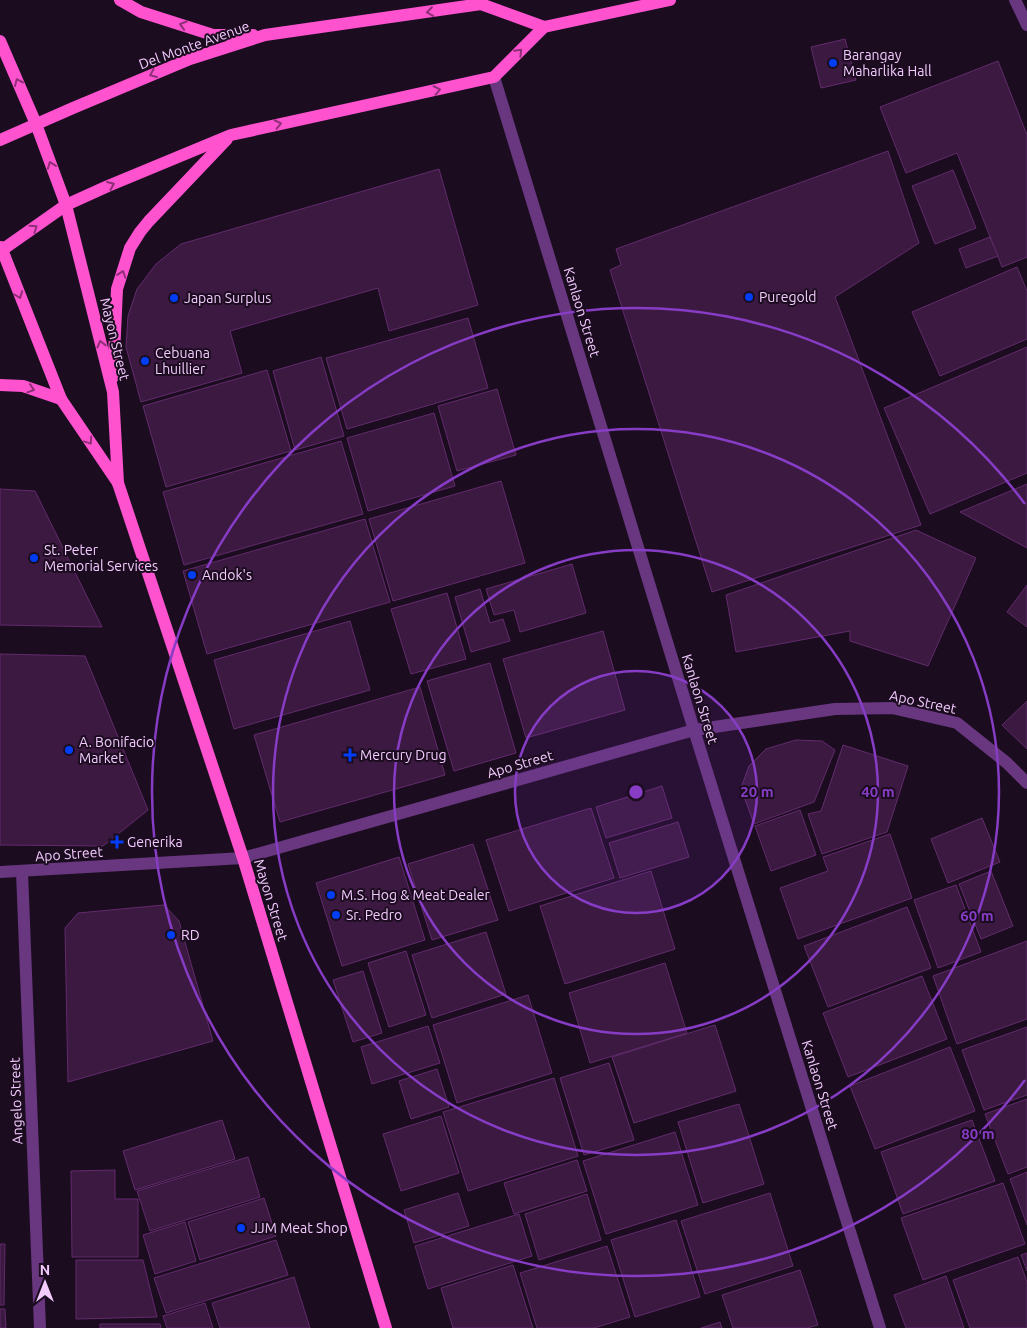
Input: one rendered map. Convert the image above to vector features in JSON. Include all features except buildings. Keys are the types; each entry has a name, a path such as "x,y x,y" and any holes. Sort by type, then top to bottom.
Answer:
{"main road":[{"path":"120,0 141,12 213,35 265,35"},
{"path":"1,250 66,205 231,135 494,78 544,27 670,0"},
{"name":"Del Monte Avenue","path":"0,140 190,59 265,35 481,4 544,27"},
{"name":"Mayon Street","path":"0,41 36,124 66,205 113,392 118,483 243,858 386,1328"},
{"path":"113,392 117,289 130,248 149,221 231,135"},
{"name":"Mayon Street","path":"1,250 61,399 118,483"},
{"path":"0,384 23,386 61,399"}],"street":[{"path":"1015,0 1027,25"},
{"name":"Kanlaon Street","path":"494,78 880,1328"},
{"name":"Apo Street","path":"0,872 243,858 694,730 835,709 892,708 957,723 1007,763 1027,783"},
{"name":"Angelo Street","path":"22,872 40,1328"}],"place":[{"name":"Barangay Maharlika Hall","path":"833,63"},
{"name":"Puregold","path":"749,297"},
{"name":"Japan Surplus","path":"174,298"},
{"name":"Cebuana Lhuillier","path":"145,361"},
{"name":"St. Peter Memorial Services","path":"34,558"},
{"name":"Andok's","path":"192,575"},
{"name":"A. Bonifacio Market","path":"69,750"},
{"name":"Mercury Drug","path":"350,755"},
{"name":"Generika","path":"117,842"},
{"name":"M.S. Hog & Meat Dealer","path":"331,895"},
{"name":"Sr. Pedro","path":"336,915"},
{"name":"RD","path":"171,935"},
{"name":"JJM Meat Shop","path":"241,1228"}]}
